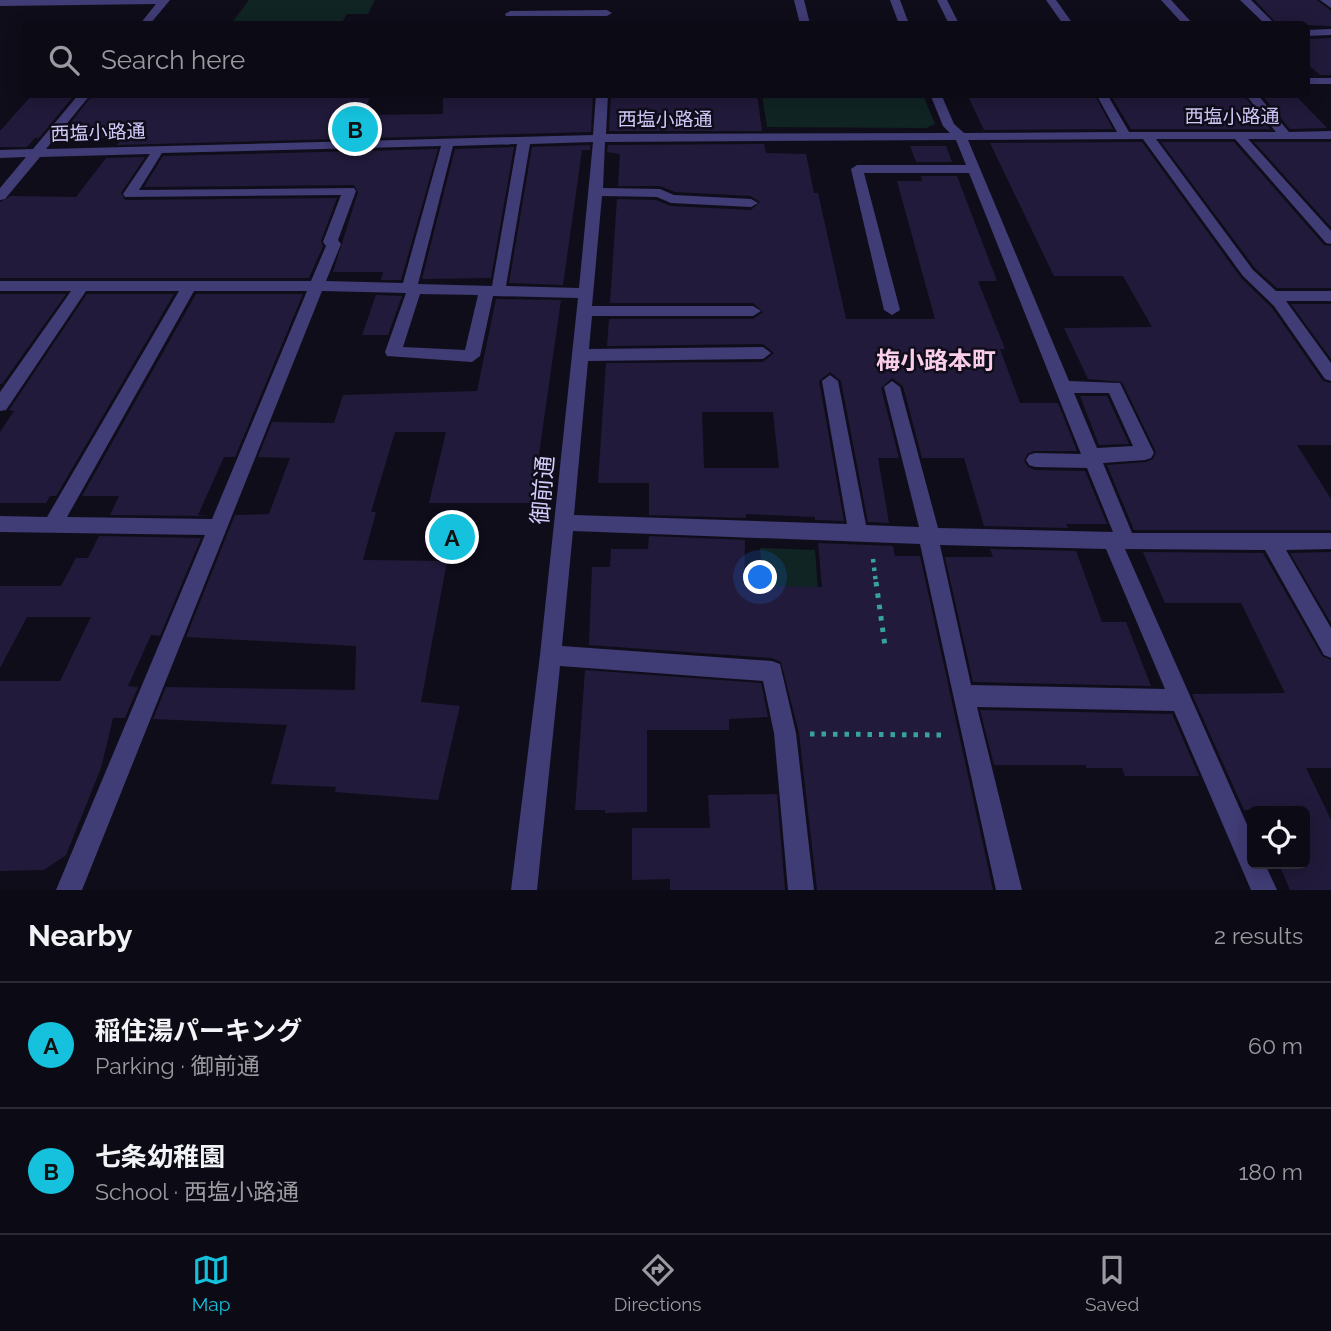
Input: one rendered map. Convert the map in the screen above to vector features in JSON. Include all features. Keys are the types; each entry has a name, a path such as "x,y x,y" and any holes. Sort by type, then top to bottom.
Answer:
{"street":[{"path":"606,21 608,0"},
{"path":"799,0 803,21"},
{"path":"895,0 903,21"},
{"path":"942,0 952,21"},
{"path":"1051,0 1066,21"},
{"path":"1166,0 1185,21"},
{"path":"1245,0 1267,21"},
{"path":"1325,0 1331,5"},
{"path":"9,4 165,1"},
{"path":"148,21 165,1"},
{"path":"500,21 507,13 607,13"},
{"path":"1310,33 1331,32"},
{"path":"1310,81 1331,81"},
{"path":"0,196 83,98"},
{"name":"御前通","path":"524,890 551,655 596,192 602,98"},
{"path":"937,98 949,126 961,137 1066,387 1094,458 1119,541 1182,700 1247,852"},
{"path":"1103,98 1125,136"},
{"path":"1253,98 1285,135"},
{"name":"西塩小路通","path":"0,154 599,138 1331,135"},
{"path":"1147,136 1256,283 1274,296 1331,375"},
{"path":"1239,136 1331,240"},
{"path":"448,142 412,288 393,352 472,356 493,290 524,140"},
{"path":"69,890 334,244 330,242 349,191 130,194 159,149"},
{"path":"892,310 857,169 974,169"},
{"path":"596,192 660,193 671,200 751,203"},
{"path":"0,300 5,286 316,286 493,290 585,302 753,311"},
{"path":"0,405 82,286"},
{"path":"53,524 189,286"},
{"path":"1274,296 1331,296"},
{"path":"579,355 763,353"},
{"path":"830,381 864,533"},
{"path":"892,387 929,526 928,536 963,696 1009,890"},
{"path":"1035,460 1145,453 1114,387 1066,387"},
{"path":"563,523 709,525 928,536 1119,541 1331,541"},
{"path":"0,524 220,527"},
{"path":"1271,542 1331,649"},
{"path":"551,655 772,671 785,733 801,890"},
{"path":"963,696 1182,700"},
{"path":"1254,869 1264,890"}],"path":[{"path":"864,533 885,646"},
{"path":"785,733 973,736"}],"green space":[{"path":"249,0 375,0 368,14 347,14 343,21 233,21"},
{"path":"762,98 924,98 935,124 926,128 767,127"},
{"path":"760,548 815,550 823,659 780,658 775,581 763,579"}],"building":[{"path":"1255,0 1317,0 1331,11 1331,26 1310,25 1310,21 1274,21"},
{"path":"1331,38 1331,75 1320,75 1310,66 1310,39"},
{"path":"29,98 72,98 39,138 35,138 27,147 0,147 0,131"},
{"path":"90,98 369,98 363,115 443,114 443,98 593,98 591,132 117,145 122,138 59,138"},
{"path":"611,98 758,98 762,131 609,131"},
{"path":"969,98 1096,98 1113,129 984,130"},
{"path":"1112,98 1246,98 1270,129 1131,129"},
{"path":"1264,98 1298,98 1327,128 1290,129"},
{"path":"1142,142 1241,278 1272,308 1323,381 1331,383 1331,445 1297,445 1331,499 1331,530 1134,530 1107,465 1146,462 1153,459 1156,452 1122,382 1088,379 1064,328 1152,327 1123,276 1054,276 990,143"},
{"path":"1161,142 1234,142 1324,245 1331,246 1331,288 1277,288 1255,268"},
{"path":"1254,142 1331,142 1331,227"},
{"path":"764,144 766,153 806,154 814,193 818,193 846,319 935,319 897,181 922,181 921,176 957,176 997,281 978,281 1005,349 1000,349 1020,403 1058,403 1077,451 1034,451 1027,454 1024,461 1028,467 1035,470 1085,471 1107,524 1066,524 1068,528 984,526 964,458 922,458 903,386 892,378 881,388 899,458 878,458 889,523 868,522 841,381 830,372 819,381 844,521 746,514 746,518 649,515 649,483 598,483 606,363 763,362 774,353 763,344 607,346 609,319 753,319 763,312 753,303 610,303 617,199 656,200 671,206 751,210 760,202 751,196 675,192 660,186 618,186 620,154 607,152 608,145","holes":["702,412 773,412 779,468 704,468"]},
{"path":"590,145 590,150 582,150 563,285 509,283 532,147"},
{"path":"910,146 946,146 952,162 916,162"},
{"path":"514,147 491,278 422,279 455,149"},
{"path":"438,149 401,280 381,280 383,272 333,272 358,192 354,185 144,187 163,156"},
{"path":"145,157 121,193 125,200 337,198 321,241 323,246 309,278 0,278 0,202 11,196 76,197 106,158"},
{"path":"0,294 66,294 2,384 0,384"},
{"path":"87,294 174,294 56,496 50,496 46,503 0,503 0,432 14,411 9,410"},
{"path":"196,294 303,294 235,457 224,457 198,515 210,516 110,515 119,496 82,496"},
{"path":"376,295 402,296 388,335 362,335"},
{"path":"496,299 561,300 532,503 429,503 446,432 395,432 371,512 376,512 363,560 447,561 421,702 460,706 438,800 335,792 336,787 271,784 287,725 153,719 166,687 355,690 356,646 186,637 235,515 269,514 290,458 258,457 272,422 334,423 343,395 477,391"},
{"path":"1291,304 1331,304 1331,359"},
{"path":"1080,396 1107,396 1129,444 1099,445"},
{"path":"99,536 201,538 160,636 151,635 128,686 138,687 125,718 113,718 101,768 66,855 44,870 0,871 0,681 60,681 91,617 27,617 0,668 0,586 61,586 76,558 88,558"},
{"path":"649,536 745,540 744,582 769,583 769,586 822,587 818,543 893,546 895,556 920,556 993,890 817,890 799,733 781,662 772,658 589,645 592,567 610,567 611,549 648,549"},
{"path":"990,549 1076,551 1102,622 1126,622 1151,686 973,682 945,557 993,557"},
{"path":"1143,552 1263,553 1322,656 1331,660 1331,768 1306,768 1331,820 1331,890 1290,890 1281,869 1310,869 1310,806 1247,806 1247,810 1244,810 1192,694 1285,693 1241,603 1165,603"},
{"path":"1331,552 1331,623 1290,553"},
{"path":"585,670 761,683 768,717 729,719 729,730 647,730 647,812 605,813 605,810 575,810"},
{"path":"980,710 1172,714 1199,776 1125,776 1122,768 1086,768 1086,765 994,765"},
{"path":"777,794 785,890 670,890 670,879 632,880 632,828 710,828 708,795"}],"place":[{"name":"七条幼稚園","path":"355,129"},
{"name":"稲住湯パーキング","path":"452,537"}],"district":[{"name":"梅小路本町","path":"936,360"}]}
